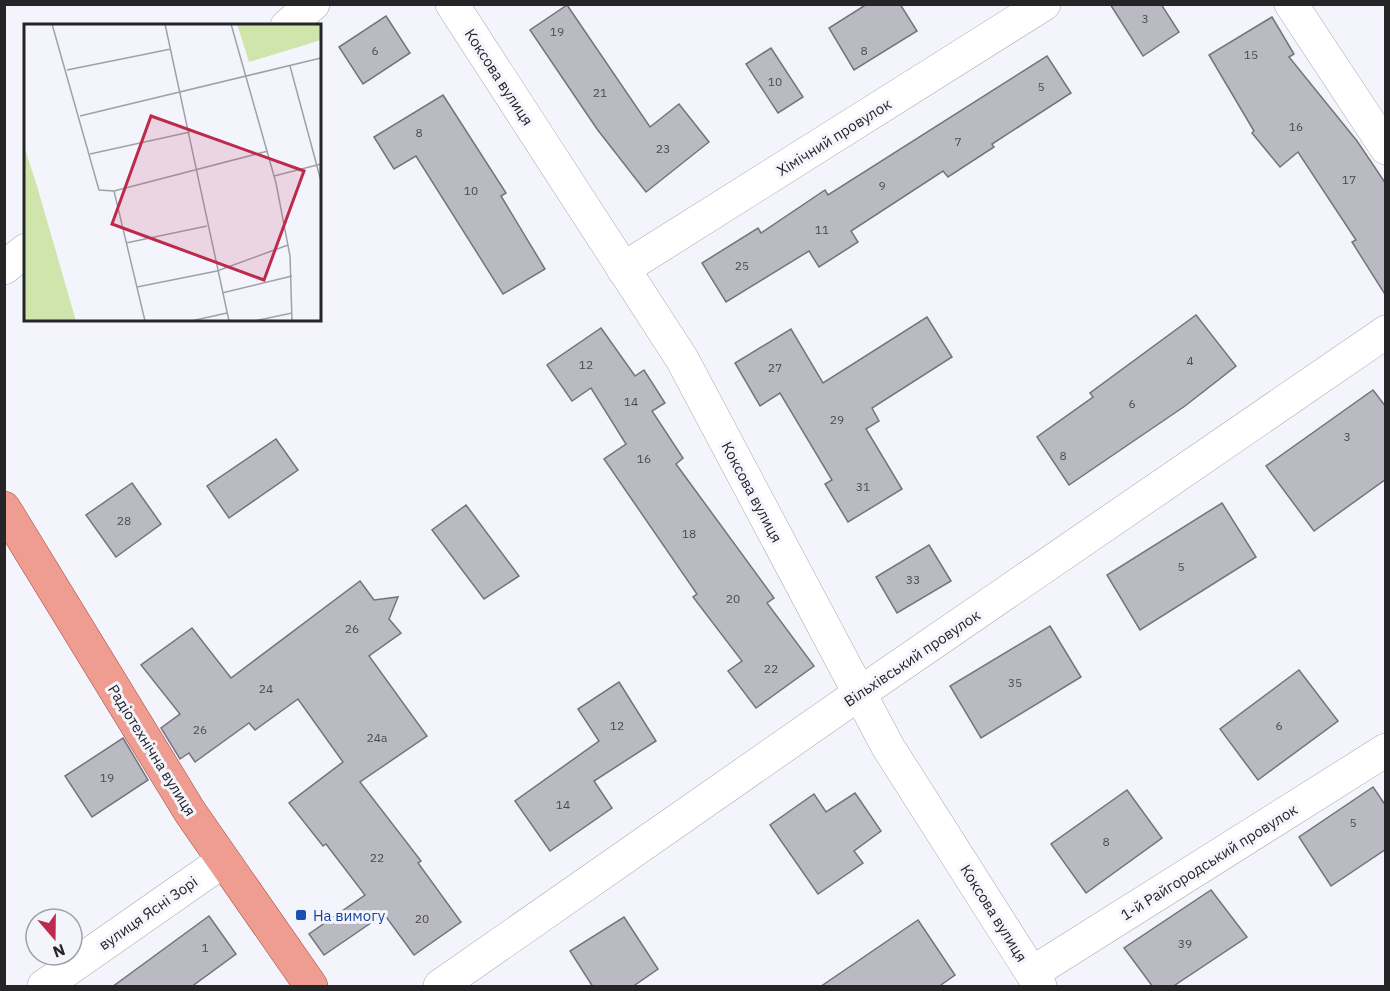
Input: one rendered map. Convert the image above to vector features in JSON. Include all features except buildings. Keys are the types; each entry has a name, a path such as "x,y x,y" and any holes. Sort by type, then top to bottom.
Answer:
{"main road":[{"name":"Радіотехнічна вулиця","path":"4,508 190,812 310,987"}],"street":[{"path":"289,24 313,4"},
{"name":"Коксова вулиця","path":"452,4 682,359 888,747 1036,980"},
{"name":"Хімічний провулок","path":"623,269 1044,4"},
{"path":"1291,4 1386,148"},
{"path":"4,268 24,252"},
{"name":"Вільхівський провулок","path":"440,987 860,693 1386,332"},
{"name":"1-й Райгородський провулок","path":"1036,980 1386,750"},
{"name":"вулиця Ясні Зорі","path":"44,987 223,861"}],"place":[{"name":"На вимогу","path":"301,915"}]}
